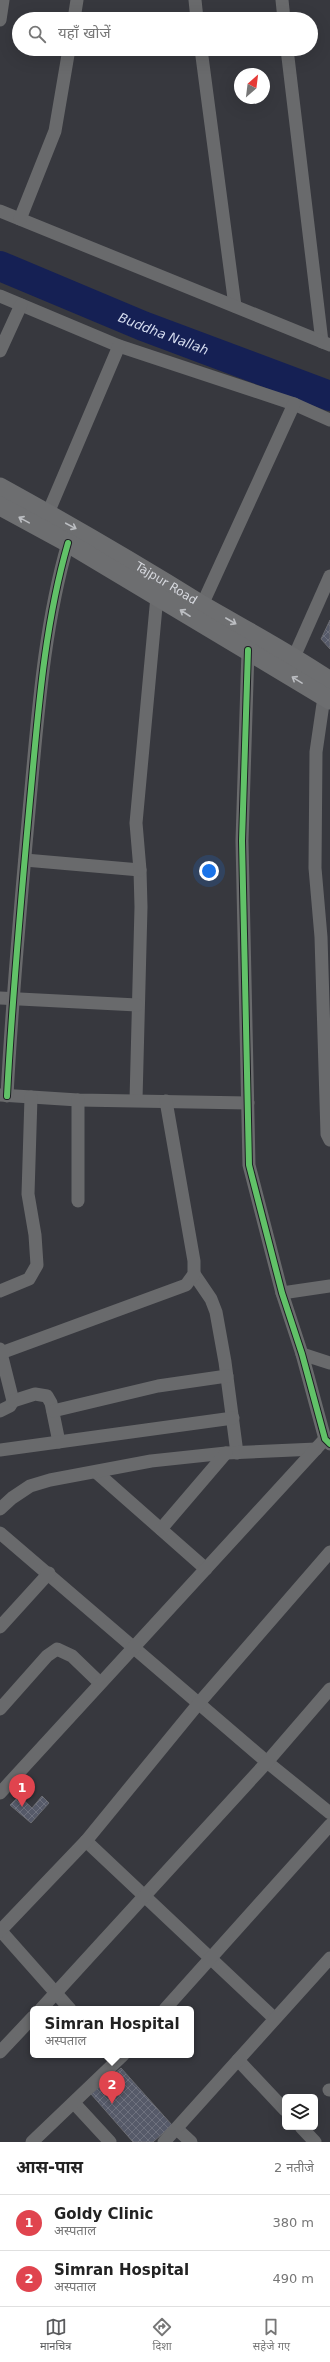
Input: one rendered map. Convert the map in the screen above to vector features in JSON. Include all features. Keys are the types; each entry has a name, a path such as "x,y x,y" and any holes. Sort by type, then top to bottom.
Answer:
{"main road":[{"name":"Tajpur Road","path":"0,487 294,657 328,693"},
{"name":"Tajpur Road","path":"0,506 68,543 248,650 328,693"}],"street":[{"path":"0,20 3,0"},
{"path":"75,12 77,0"},
{"path":"195,0 196,12"},
{"path":"282,0 283,12"},
{"path":"20,219 55,131 68,56"},
{"path":"202,56 235,306"},
{"path":"0,211 326,343 288,56"},
{"path":"0,296 119,346 294,404 330,420"},
{"path":"0,351 21,305"},
{"path":"48,514 119,346"},
{"path":"202,605 265,472 294,404"},
{"path":"68,543 58,576 50,621 35,735 25,860 6,998 4,1096 78,1100 248,1103"},
{"path":"294,657 330,576"},
{"path":"136,1100 141,907 140,870 136,823 157,596"},
{"path":"248,650 242,841 248,1103 247,1130 249,1165 282,1293 302,1354 324,1444"},
{"path":"328,693 316,752 315,868 321,937 327,1134 330,1140"},
{"path":"25,860 140,870"},
{"path":"6,998 138,1005"},
{"path":"0,1292 29,1279 37,1265 28,1194 31,1097"},
{"path":"78,1100 78,1201"},
{"path":"161,1529 232,1453 233,1418 216,1312 211,1299 194,1274 194,1261 166,1101"},
{"path":"13,1401 1,1351 117,1309 173,1291 186,1285 194,1274"},
{"path":"282,1293 330,1286"},
{"path":"302,1354 330,1364"},
{"path":"53,1411 158,1386 227,1376"},
{"path":"0,1411 10,1406 13,1401 41,1394 50,1400 59,1442"},
{"path":"0,1450 233,1418"},
{"path":"0,1509 12,1498 30,1486 96,1472 151,1461 324,1444"},
{"path":"0,1793 133,1647 324,1444"},
{"path":"96,1472 206,1569"},
{"path":"0,1533 49,1573 266,1762 330,1813"},
{"path":"67,2006 0,1930 86,1842 199,1703 330,1552"},
{"path":"0,1627 49,1573"},
{"path":"0,1709 47,1656 57,1648 72,1656 100,1683"},
{"path":"44,2006 266,1762 330,1689"},
{"path":"168,2006 330,1825"},
{"path":"86,1842 145,1895 274,2018"},
{"path":"164,2142 274,2018 330,1958"},
{"path":"0,2052 30,2020"},
{"path":"32,2142 74,2103 116,2058"},
{"path":"238,2060 282,2107"},
{"path":"74,2103 110,2142"},
{"path":"177,2128 191,2142"},
{"path":"304,2130 315,2142"}],"building":[{"path":"330,620 330,649 321,639"},
{"path":"19,1796 32,1808 42,1796 49,1803 31,1823 10,1805"},
{"path":"121,2068 172,2125 153,2142 133,2142 91,2094"}],"waterway":[{"name":"Buddha Nallah","path":"0,266 143,326 330,396"}],"cycle path":[{"path":"7,1096 17,948 39,703 53,606 68,543"},
{"path":"248,650 242,841 249,1165 282,1293 302,1354 325,1439 330,1444"}],"place":[{"name":"Goldy Clinic","path":"22,1807"},
{"name":"Simran Hospital","path":"112,2104"}]}
